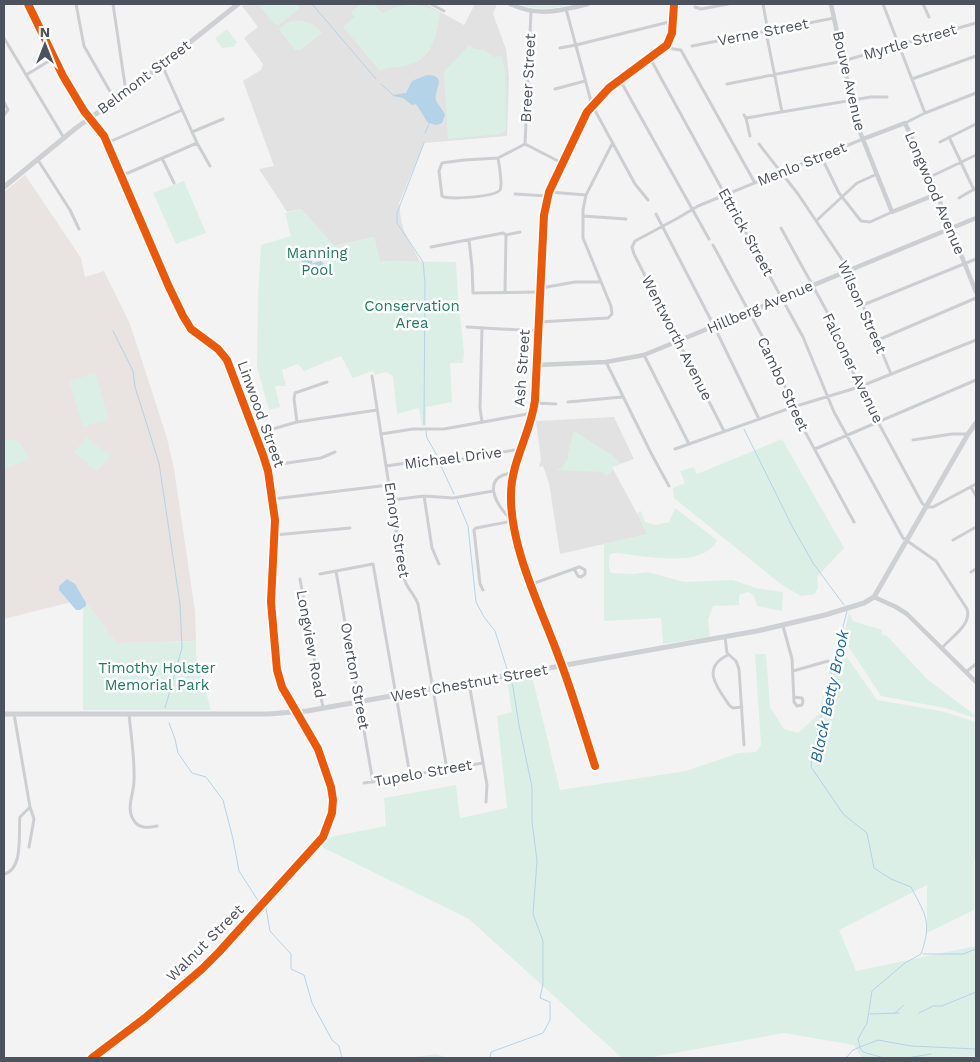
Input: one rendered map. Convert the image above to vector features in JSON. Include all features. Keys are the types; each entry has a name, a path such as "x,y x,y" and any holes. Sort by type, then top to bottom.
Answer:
{"main road":[{"name":"Belmont Street","path":"4,187 64,138 162,65 238,4"},
{"path":"874,597 976,423"},
{"name":"West Chestnut Street","path":"4,714 298,712 323,709 783,626 858,605 874,597"}],"street":[{"name":"Linwood Street","path":"28,4 54,58 84,111 100,130 107,142 180,308 191,328 216,347 225,358 267,466 275,520 271,602 279,681 318,749 331,787 333,809 326,834"},
{"path":"76,4 84,46 115,100"},
{"path":"113,4 126,92"},
{"path":"431,4 444,11"},
{"path":"510,4 531,12 548,13 588,4"},
{"path":"674,4 671,37 667,45 673,49 681,50 755,182"},
{"path":"695,7 701,9 728,4"},
{"path":"763,4 767,26 766,32 782,112"},
{"name":"Bouve Avenue","path":"831,4 856,122 892,212"},
{"path":"883,4 925,113"},
{"path":"923,4 929,16"},
{"path":"566,9 592,105 635,184 648,200"},
{"name":"Breer Street","path":"525,144 531,12"},
{"name":"Verne Street","path":"692,46 834,18"},
{"path":"560,48 673,20"},
{"name":"Myrtle Street","path":"726,84 843,61 976,23"},
{"path":"4,38 64,138"},
{"name":"Ash Street","path":"596,766 563,667 520,550 513,520 511,495 520,449 535,403 544,215 548,194 585,115 592,105 603,93 667,45"},
{"path":"912,79 976,56"},
{"path":"26,75 54,58"},
{"name":"Ettrick Street","path":"650,58 803,337 827,396 906,541"},
{"path":"162,65 197,143 210,166"},
{"path":"620,80 709,239"},
{"path":"555,89 586,81"},
{"name":"Menlo Street","path":"633,244 642,236 692,209 781,171 976,93"},
{"path":"750,136 745,116 871,98 887,98"},
{"path":"4,102 8,110 4,115"},
{"path":"107,142 182,110"},
{"path":"192,132 223,120"},
{"name":"Longwood Avenue","path":"905,123 930,178 976,292"},
{"path":"940,142 976,124"},
{"path":"949,138 975,189 959,198"},
{"path":"121,176 197,143"},
{"path":"498,158 501,184 498,192 489,195 452,198 442,196 439,171 442,163 498,158 525,144 562,163"},
{"path":"539,322 608,318 612,314 611,306 583,241 583,216 586,195 604,156 612,144"},
{"name":"Wilson Street","path":"759,144 798,194 849,270 891,374"},
{"path":"930,178 976,155"},
{"path":"821,156 842,198 862,222 870,222 936,194"},
{"path":"162,158 174,183"},
{"path":"38,160 70,210 79,229"},
{"path":"816,221 857,183 877,174"},
{"path":"515,194 586,195"},
{"path":"656,214 714,326 759,419"},
{"path":"583,216 626,219"},
{"name":"Hillberg Avenue","path":"537,365 606,362 644,355 976,218"},
{"name":"Falconer Avenue","path":"781,228 831,319 860,387 922,503 926,507"},
{"path":"431,247 503,233 520,232"},
{"path":"505,292 506,234"},
{"path":"469,240 473,293 541,290 575,282 601,282"},
{"name":"Wentworth Avenue","path":"633,244 634,254 724,431"},
{"name":"Cambo Street","path":"713,245 774,358 793,407 854,522"},
{"path":"863,305 976,259"},
{"path":"878,340 976,298"},
{"path":"467,327 539,331"},
{"path":"482,328 480,408 482,422"},
{"path":"675,449 793,407 860,387 976,340"},
{"path":"644,355 689,444"},
{"path":"606,362 669,486"},
{"name":"Emory Street","path":"372,376 403,575 406,586 418,604 446,769"},
{"path":"815,449 976,380"},
{"path":"297,422 295,393 328,382"},
{"path":"568,402 622,396"},
{"path":"535,403 556,404"},
{"path":"255,434 297,422 377,410"},
{"path":"381,434 413,429 444,428 532,413"},
{"path":"913,440 952,434 968,434"},
{"name":"Michael Drive","path":"386,466 421,461 448,462 520,449"},
{"path":"267,466 320,458 335,452"},
{"path":"513,520 503,511 493,491 497,479 504,474 514,473"},
{"path":"926,507 934,507 976,484"},
{"path":"273,499 389,485"},
{"path":"971,487 976,496"},
{"path":"392,500 424,496 453,498 493,491"},
{"path":"424,496 432,548 439,564"},
{"path":"483,590 480,584 474,530 513,520"},
{"path":"275,535 350,528"},
{"path":"954,540 976,528"},
{"path":"906,541 936,561 967,609 966,623 942,648"},
{"path":"320,574 373,564 410,776"},
{"path":"532,584 574,569"},
{"path":"971,572 976,569"},
{"name":"Overton Street","path":"336,571 373,782"},
{"name":"Longview Road","path":"300,579 323,709"},
{"path":"874,597 907,614 976,682"},
{"path":"783,626 792,659 794,698"},
{"path":"725,636 728,655 736,661 739,669 744,745"},
{"path":"728,655 717,663 713,679 730,706 742,708"},
{"path":"793,671 828,661"},
{"path":"966,672 976,664"},
{"path":"469,683 488,789 486,802"},
{"path":"14,714 30,806 34,818 29,847"},
{"path":"129,714 134,779 130,814 140,826 157,826"},
{"name":"Tupelo Street","path":"364,783 483,762"},
{"path":"4,874 10,872 14,867 20,837 20,817 30,806"},
{"name":"Walnut Street","path":"92,1058 145,1018 202,969 326,834"}],"shaded area":[{"path":"245,4 426,4 464,25 475,4 497,4 493,14 506,49 509,77 507,136 424,143 399,203 404,231 420,262 384,261 380,263 374,237 334,246 301,209 287,212 259,169 274,166 243,81 261,70 263,64 244,38 258,27 242,6"},
{"path":"25,175 81,258 85,277 104,271 130,324 167,438 174,469 195,611 196,641 117,643 83,599 4,619 4,192"},
{"path":"614,417 634,459 612,467 648,534 560,554 549,483 543,466 539,467 541,460 536,421"}],"green space":[{"path":"258,4 297,4 300,8 279,25 274,24"},
{"path":"361,4 374,4 382,13 411,4 424,6 440,13 433,42 426,54 410,65 380,71 343,27 355,17 351,12"},
{"path":"518,4 572,4 545,9 525,7"},
{"path":"293,21 309,23 322,33 300,50 295,50 279,29 286,23"},
{"path":"227,29 237,42 233,47 222,48 215,38"},
{"path":"469,45 475,49 484,50 494,57 502,56 505,72 506,130 500,134 448,139 444,72"},
{"path":"184,181 206,233 176,244 153,193"},
{"path":"301,209 334,246 374,237 380,262 456,262 464,352 463,363 450,363 452,402 426,407 426,426 422,426 419,408 397,414 393,376 386,372 375,375 373,371 353,378 341,356 304,371 298,364 282,370 286,386 275,386 280,407 269,410 257,367 261,245 291,236 285,213"},
{"path":"95,373 109,419 83,427 69,381"},
{"path":"574,431 616,458 620,464 612,467 614,470 606,476 602,472 556,470 562,468 568,458"},
{"path":"87,437 110,456 97,472 74,452"},
{"path":"11,439 20,442 29,459 4,469 4,440"},
{"path":"782,439 844,548 817,577 818,587 815,594 801,596 782,585 674,498 673,488 685,483 680,471 694,467 697,474"},
{"path":"675,508 717,540 710,549 699,555 686,558 655,558 610,554 609,566 611,573 633,574 648,572 684,582 733,580 756,588 783,592 782,611 757,606 754,596 748,592 739,595 739,605 713,606 708,620 710,637 663,644 661,618 604,621 604,544 647,534 637,513 641,511 645,522 656,525 669,522"},
{"name":"Timothy Holster Memorial Park","path":"83,599 117,643 196,641 196,656 211,710 83,710"},
{"path":"849,613 853,621 882,630 882,634 887,636 927,679 976,716 972,717 945,708 881,696 843,638"},
{"path":"837,643 877,700 941,711 976,722 974,910 927,933 927,885 839,930 856,971 976,946 976,1056 954,1058 862,1058 854,1045 784,1033 647,1058 622,1058 469,919 322,847 330,837 386,826 384,798 456,785 460,818 507,808 497,716 512,712 507,681 532,676 560,790 686,771 739,753 756,752 761,745 755,654 766,654 770,707 784,729 798,733 818,715"},
{"path":"436,1054 449,1058 410,1058"}],"water":[{"path":"427,75 434,76 439,81 436,100 445,115 442,123 437,125 428,123 416,104 412,105 403,98 393,96 406,93 412,81"},
{"path":"305,253 307,258 311,257 313,266 313,263 321,261 324,264 324,268 313,270 308,267 310,264 303,265 300,254"},
{"path":"67,579 75,584 86,603 86,606 80,610 76,610 59,590 59,586"}],"waterway":[{"path":"312,4 376,79"},
{"path":"381,84 393,95"},
{"path":"425,133 429,124"},
{"path":"424,143 397,213 397,223 423,262 425,282 424,424"},
{"path":"113,331 133,371 135,387 159,463 180,604 182,648 165,708"},
{"name":"Black Betty Brook","path":"744,429 792,526 813,563 844,605"},
{"path":"426,431 427,438 439,459"},
{"path":"441,466 454,494"},
{"path":"457,500 468,526 476,602 484,617 495,631 508,672"},
{"name":"Black Betty Brook","path":"846,1058 853,1050 860,1047 858,1039 867,1023 872,991 905,963 921,954 927,926 924,913 911,887 891,879 874,868 867,833 844,815 811,767 813,750 847,611"},
{"path":"490,1058 491,1052 543,1033 550,1020 550,1002 540,998 543,984 543,941 533,914 537,861 532,821 532,787 511,681"},
{"path":"169,723 178,753 192,773 206,777 223,800 239,871 259,902"},
{"path":"266,908 270,931 291,954 291,969 304,975 312,1003 332,1040 339,1046 342,1058"},
{"path":"923,954 963,954 976,949"},
{"path":"919,1013 933,1006 942,1006 976,992"},
{"path":"895,1013 904,1005"},
{"path":"870,1014 899,1013"},
{"path":"860,1047 878,1040 911,1046 976,1049"},
{"path":"860,1048 863,1052 884,1058"},
{"path":"907,1058 931,1054"}],"cycle path":[{"path":"28,4 63,76 84,111 104,136 183,316 191,329 218,349 227,360 268,471 275,520 271,602 277,670 282,687 318,749 331,787 333,800 332,813 323,837 219,952 145,1018 92,1058"},
{"path":"595,766 568,682 521,556 512,515 512,483 514,470 530,424 535,400 544,215 549,192 587,112 609,88 667,45 672,33 674,4"}],"park label":[{"name":"Manning Pool","path":"317,262"},
{"name":"Conservation Area","path":"412,314"}]}
